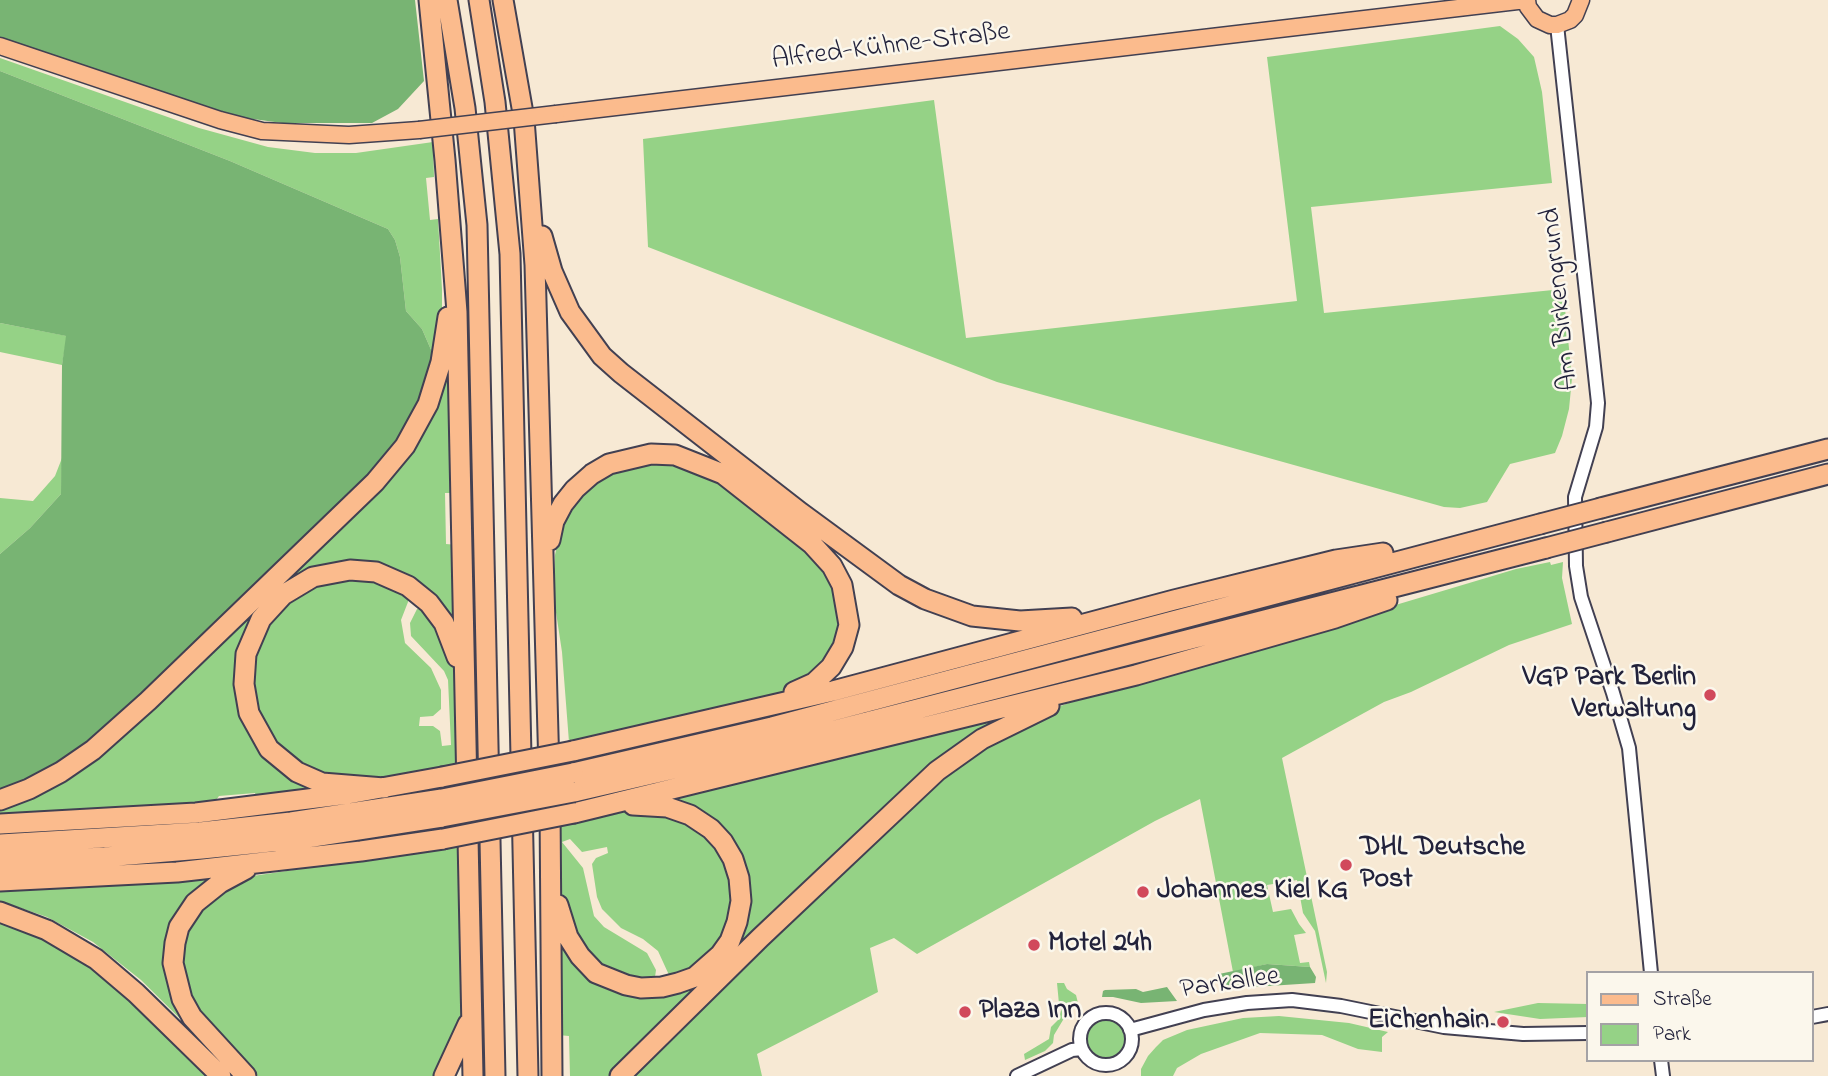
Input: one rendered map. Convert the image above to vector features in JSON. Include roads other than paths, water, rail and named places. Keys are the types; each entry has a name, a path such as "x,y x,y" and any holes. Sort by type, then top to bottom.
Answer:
{"highway":[{"path":"429,0 455,278 473,1076"},
{"path":"447,0 466,108 477,225 495,1076"},
{"path":"479,0 495,102 510,254 528,1076"},
{"path":"503,0 515,57 544,248 569,312 602,356 621,373 780,497 900,585 925,599 994,620 1051,620 1110,613 1174,600"},
{"path":"530,166 545,590 552,1076"},
{"path":"9,796 61,772 93,750 329,528 391,465 417,426 436,382 455,278"},
{"path":"574,783 772,727 1447,547 1828,449"},
{"path":"545,590 549,542 554,522 575,489 601,469 632,457 651,454 676,455 723,474 812,544 832,566 847,606 849,625 844,647 831,667 814,683 742,712"},
{"path":"0,862 105,857 300,839 442,808 777,745 1828,474"},
{"path":"0,824 196,813 293,802 442,777 573,751 742,712 1336,560 1447,547"},
{"path":"384,788 332,785 305,776 279,759 270,749 255,727 246,702 246,654 261,620 283,595 313,578 350,570 376,572 408,586 429,603 444,623 456,651 466,764"},
{"path":"0,881 165,873 255,864 443,839 575,813 1136,675 1335,618 1456,572"},
{"path":"620,1076 937,771 976,743 1047,706 1136,675"},
{"path":"550,806 557,900 568,937 580,956 596,973 641,988 662,987 695,977 720,956 730,941 737,922 741,901 739,878 733,859 723,842 700,821 680,811 663,806 601,806"},
{"path":"0,844 201,832 442,808"},
{"path":"246,1076 192,1017 181,999 176,981 174,953 180,927 186,915 203,895 255,864"},
{"path":"0,912 47,930 96,959 136,993 221,1076"},
{"path":"444,1076 472,1016"}],"main road":[{"path":"1526,0 1536,19 1557,25 1575,15 1581,0"},
{"name":"Alfred-Kühne-Straße","path":"0,46 220,121 262,131 302,135 349,135 419,130 1526,0"}],"street":[{"name":"Am Birkengrund","path":"1557,25 1598,403 1596,427 1575,497 1576,566 1581,597 1629,748 1651,971"},
{"name":"Parkallee","path":"1130,1030 1204,1010 1247,1003 1292,1000 1341,1006 1444,1027 1523,1034 1587,1033"},
{"path":"1096,1014 1121,1017 1130,1030 1132,1039 1126,1055 1114,1070 1094,1062 1082,1049 1080,1032 1089,1018 1096,1014"},
{"path":"1017,1076 1082,1049"}],"place":[{"name":"VGP Park Berlin Verwaltung","path":"1710,695"},
{"name":"DHL Deutsche Post","path":"1346,865"},
{"name":"Johannes Kiel KG","path":"1143,892"},
{"name":"Motel 24h","path":"1034,945"},
{"name":"Plaza Inn","path":"965,1012"},
{"name":"Eichenhain","path":"1503,1022"}]}
